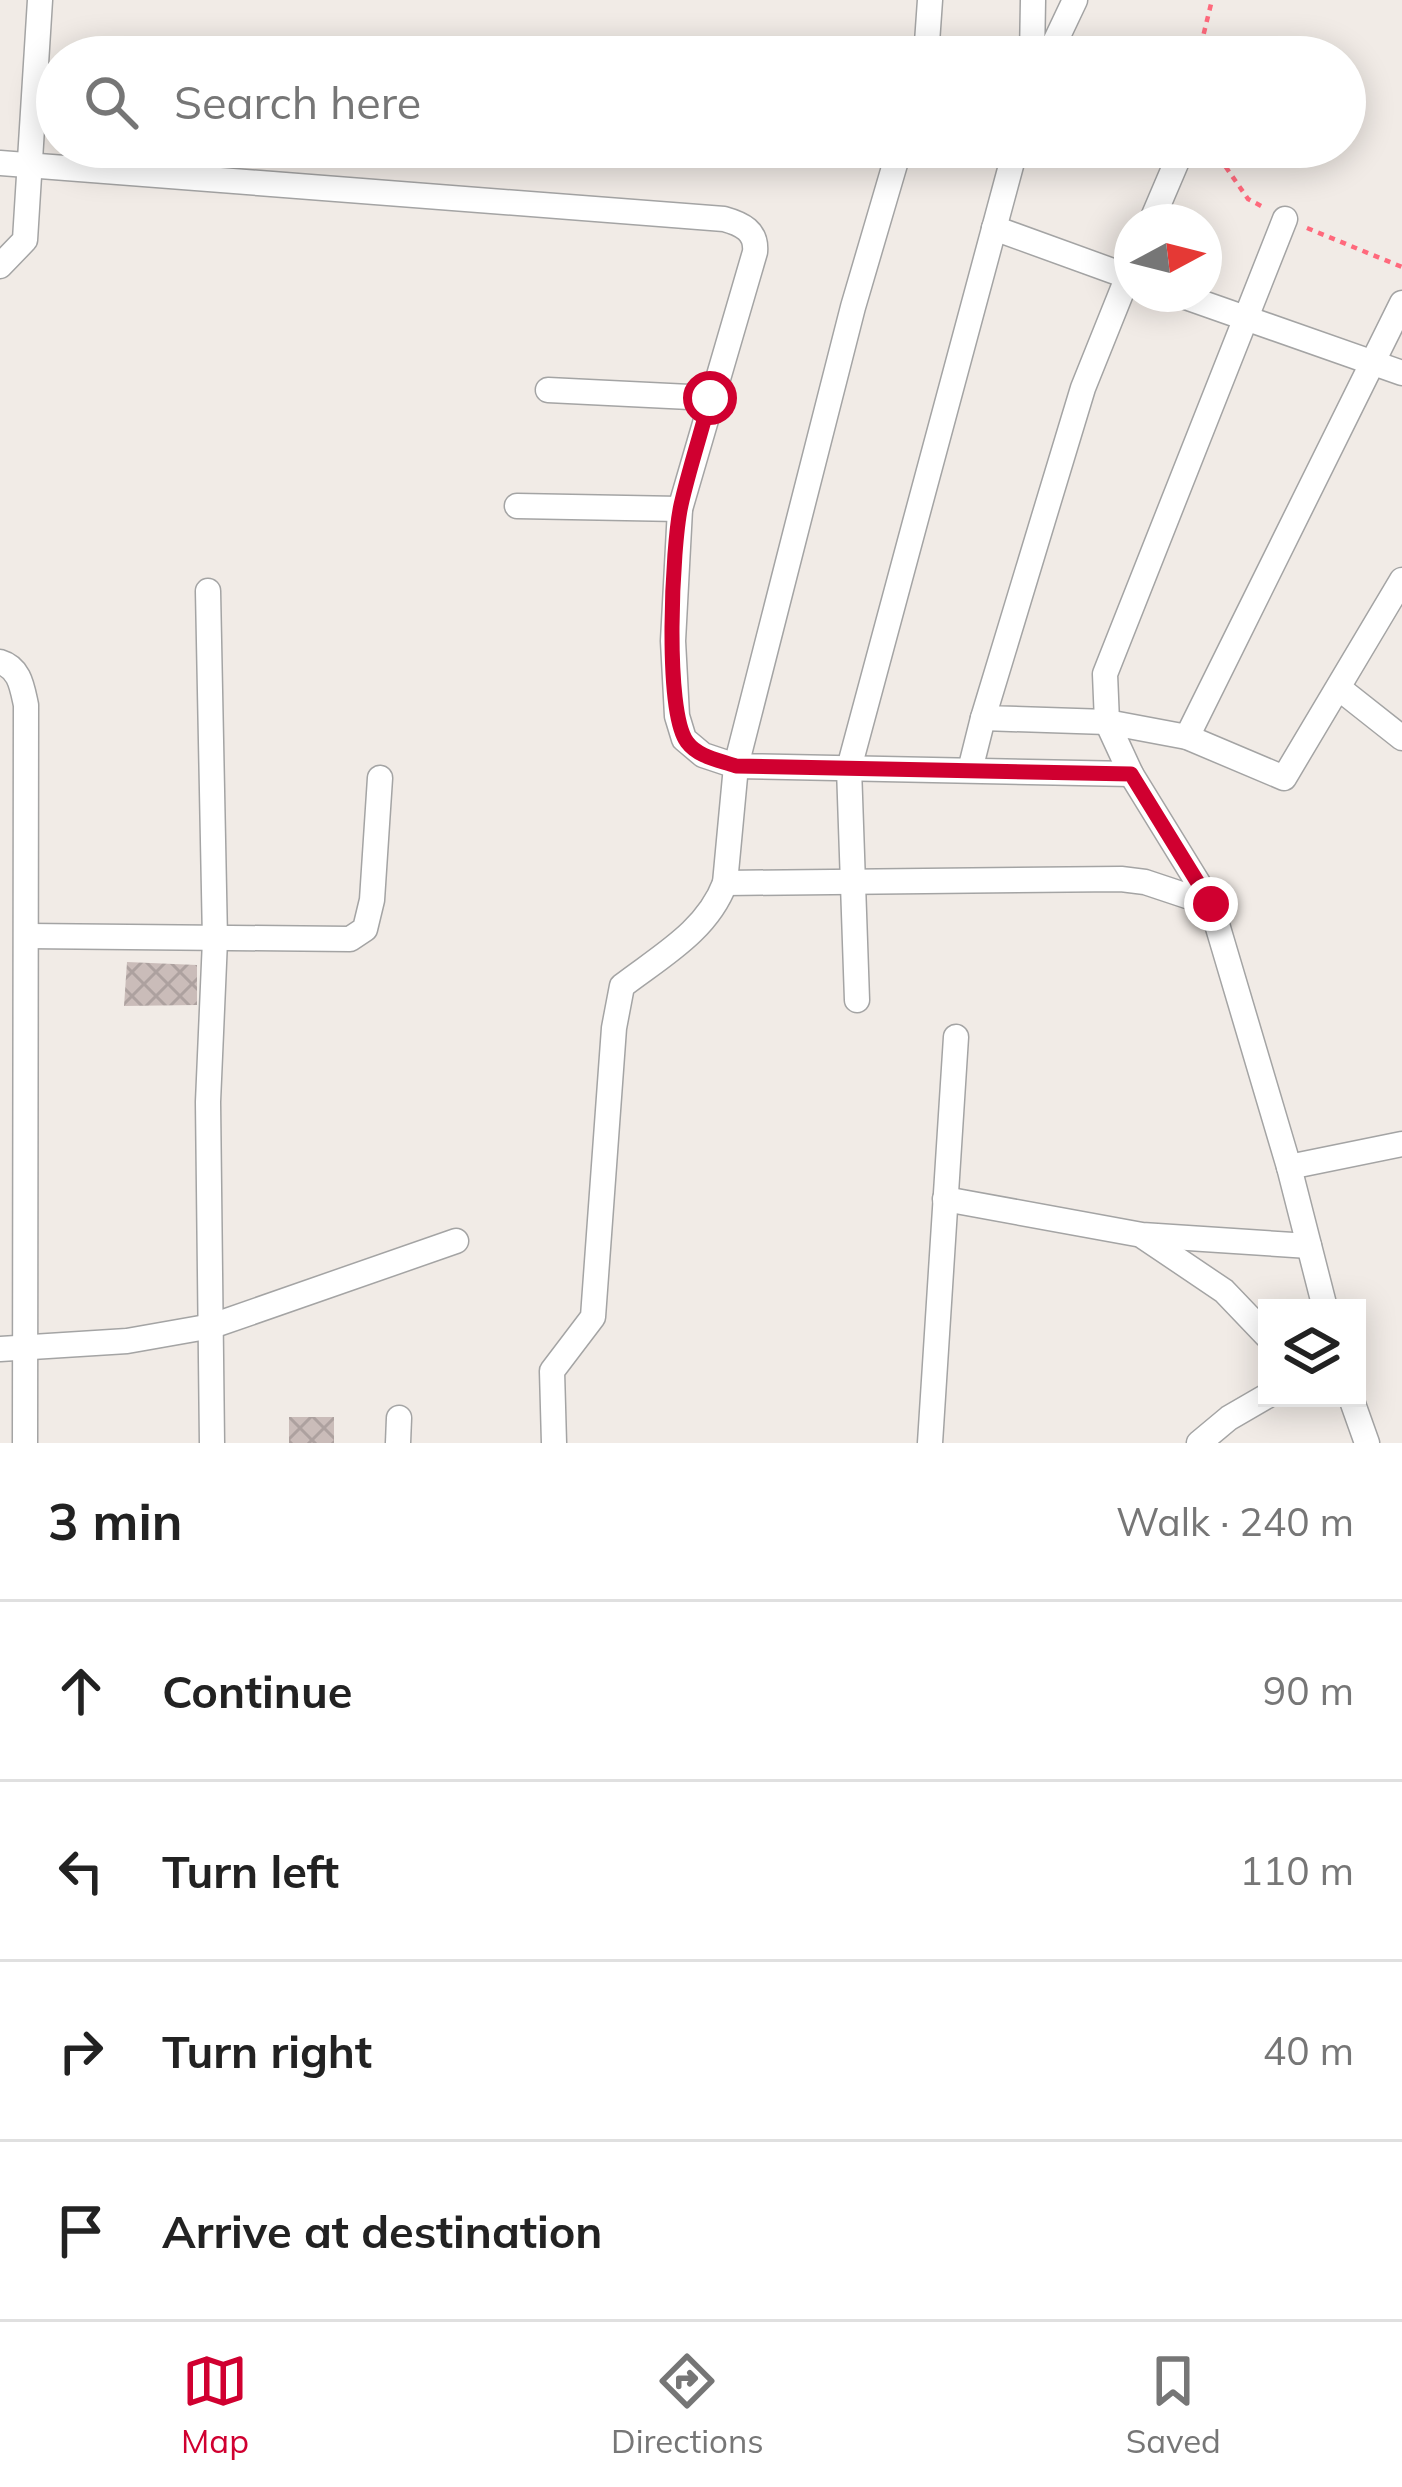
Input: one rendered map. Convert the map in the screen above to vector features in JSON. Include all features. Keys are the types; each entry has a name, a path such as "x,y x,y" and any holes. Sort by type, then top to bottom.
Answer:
{"street":[{"path":"38,36 40,0"},
{"path":"927,36 930,0"},
{"path":"1032,36 1033,0"},
{"path":"1058,36 1075,0"},
{"path":"0,266 25,240 36,66"},
{"path":"0,163 36,165"},
{"path":"69,168 701,217 740,224 756,242 754,252 680,508 673,641 677,716 684,739 692,749 736,766 1131,774"},
{"path":"554,1443 552,1371 593,1317 614,1028 622,986 702,923 718,903 725,883 736,766 894,168"},
{"path":"857,1000 849,768 1010,168"},
{"path":"1159,204 1174,168"},
{"path":"1285,219 1106,674 1107,722 1131,774 1211,904 1289,1167 1322,1299"},
{"path":"994,228 1114,268"},
{"path":"1186,736 1402,303"},
{"path":"1222,310 1402,374"},
{"path":"970,770 1083,388 1114,312"},
{"path":"548,390 710,398"},
{"path":"517,506 680,508"},
{"path":"983,718 1107,722 1186,736 1284,778 1401,583"},
{"path":"208,592 215,940 208,1102 212,1443"},
{"path":"0,662 8,664 21,680 26,705 27,936 12,1348 25,1443"},
{"path":"1340,689 1402,738"},
{"path":"27,936 350,939 364,929 372,900 380,778"},
{"path":"725,883 1121,879 1211,904"},
{"path":"930,1443 956,1037"},
{"path":"1289,1167 1402,1144"},
{"path":"945,1199 1142,1235 1309,1246"},
{"path":"1142,1235 1224,1291 1258,1327"},
{"path":"12,1348 127,1340 212,1327 456,1241"},
{"path":"1199,1443 1258,1401"},
{"path":"1354,1407 1367,1443"}],"path":[{"path":"1203,36 1212,0"}],"building":[{"path":"127,962 197,965 197,1005 124,1006"},
{"path":"289,1417 334,1417 334,1443 289,1443"}],"route":[{"path":"710,398 680,508 676,545 677,716 692,749 736,766 1131,774 1211,904"}]}
